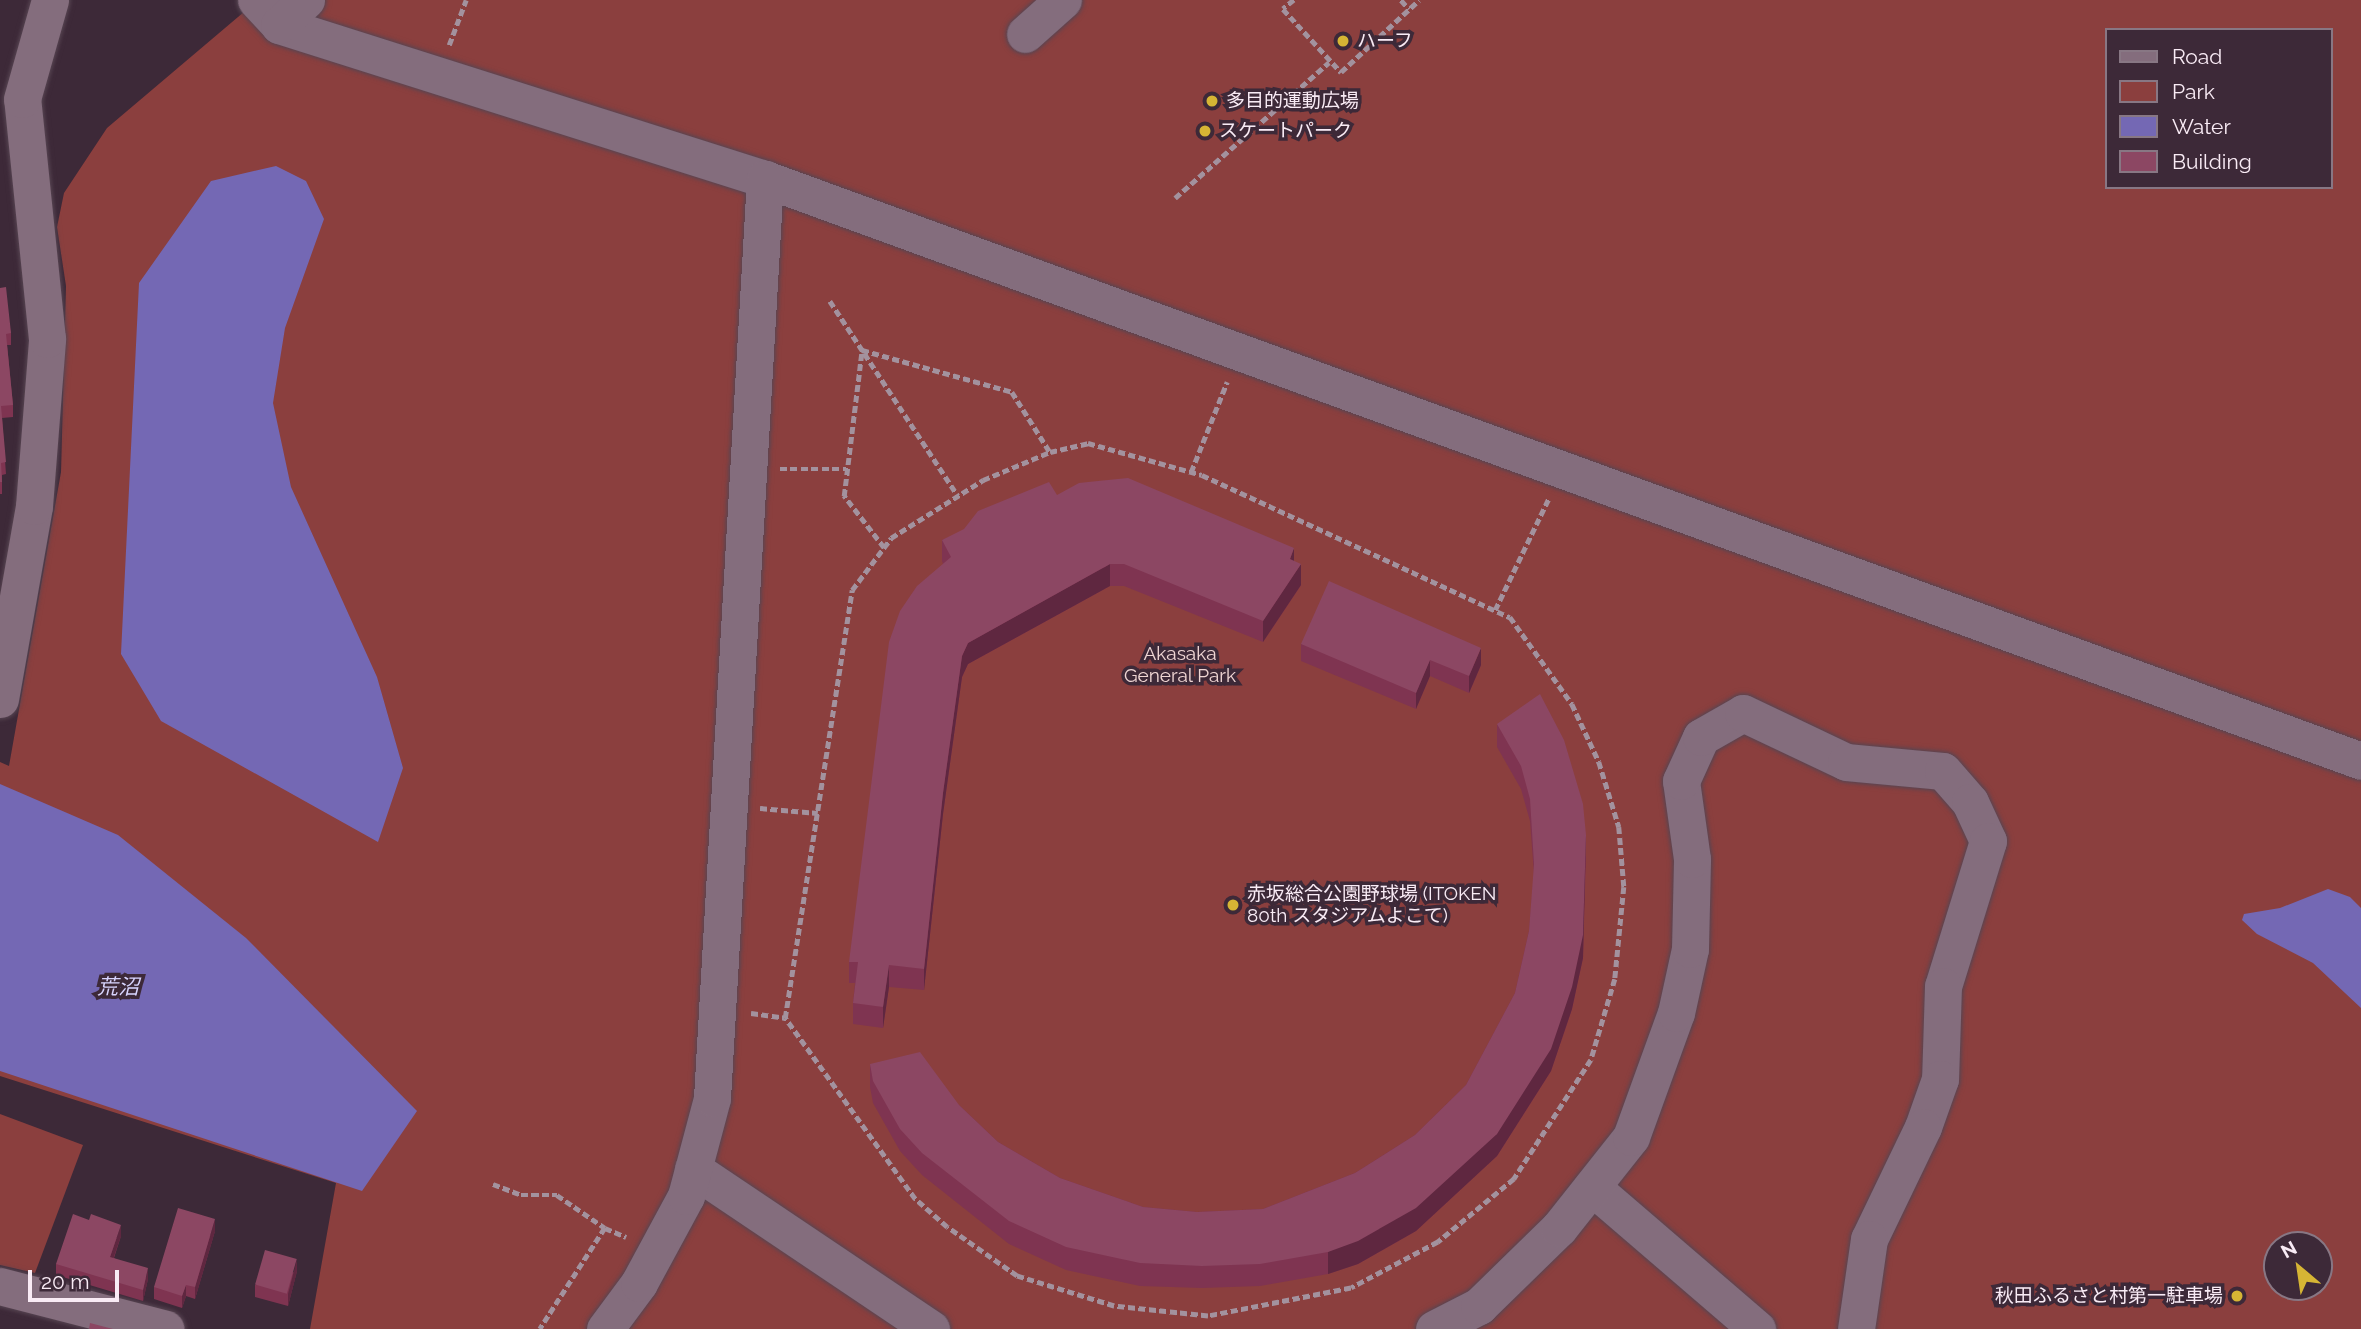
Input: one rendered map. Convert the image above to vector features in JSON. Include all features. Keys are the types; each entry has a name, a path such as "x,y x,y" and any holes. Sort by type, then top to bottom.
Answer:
{"street":[{"path":"0,699 33,506 47,339 23,99 50,0"},
{"path":"268,13 306,0"},
{"path":"1025,34 1063,0"},
{"path":"268,13 437,75 765,179 2361,761"},
{"path":"605,1329 639,1283 686,1196 712,1098 731,806 765,179"},
{"path":"1434,1329 1479,1307 1559,1228 1631,1137 1676,1013 1690,949 1692,859 1681,781 1701,737 1743,713 1846,762 1943,771 1970,802 1988,841 1943,986 1940,1079 1923,1127 1869,1239 1856,1329"},
{"path":"693,1169 931,1329"},
{"path":"1592,1187 1757,1329"},
{"path":"0,1286 81,1318 166,1329"}],"path":[{"path":"437,75 466,0"},
{"path":"1294,0 1283,9 1341,72 1419,0"},
{"path":"1401,0 1409,9"},
{"path":"1175,198 1329,62"},
{"path":"830,302 958,496"},
{"path":"862,351 1012,392 1050,452"},
{"path":"862,351 844,496 884,548"},
{"path":"1191,472 1239,352"},
{"path":"1088,443 1191,472 1510,617 1572,704 1599,762 1619,827 1624,887 1615,979 1591,1060 1514,1179 1438,1242 1351,1289 1208,1316 1114,1306 1017,1276 947,1227 887,1164 785,1018 852,590 891,538 983,480 1050,452 1088,443"},
{"path":"748,468 846,469"},
{"path":"1495,610 1563,470"},
{"path":"731,806 818,813"},
{"path":"493,1184 521,1195 557,1195 605,1228 540,1329"}],"green space":[{"name":"Akasaka General Park","path":"258,0 2361,0 2361,1329 310,1329 336,1183 0,1076 0,762 9,766 61,472 66,286 57,227 64,193 107,128"},
{"path":"0,1114 83,1145 35,1273 0,1265"}],"water":[{"path":"276,166 306,181 324,219 285,328 273,403 291,487 377,677 403,768 378,842 161,721 121,654 139,283 211,181"},
{"name":"荒沼","path":"0,784 118,835 246,938 417,1111 362,1191 0,1071"},
{"path":"2328,889 2350,897 2361,908 2361,1008 2313,963 2257,934 2242,920 2244,914 2280,908"}],"building":[{"path":"6,287 11,333 6,334 13,405 1,406 6,462 1,463 0,482 0,288"},
{"path":"1128,478 1294,548 1290,559 1301,564 1263,621 1124,564 1110,564 968,643 962,656 943,793 924,969 889,965 883,1007 853,1003 858,962 849,962 889,642 900,611 917,586 951,557 942,540 964,529 978,511 1049,482 1057,495 1079,483"},
{"path":"1329,581 1481,648 1469,676 1430,660 1416,693 1301,644"},
{"path":"1540,694 1564,740 1583,804 1586,835 1583,935 1572,987 1551,1049 1497,1134 1416,1208 1358,1241 1328,1252 1260,1264 1202,1266 1140,1263 1066,1247 1009,1221 922,1153 900,1129 873,1081 870,1064 920,1052 959,1105 998,1142 1060,1178 1143,1207 1197,1212 1263,1209 1355,1173 1415,1135 1466,1085 1515,993 1529,931 1534,864 1530,799 1521,766 1497,724"},
{"path":"178,1208 215,1219 195,1287 186,1285 182,1296 154,1287"},
{"path":"73,1214 89,1220 91,1214 121,1225 110,1257 148,1268 143,1290 56,1264"},
{"path":"265,1250 297,1259 287,1294 255,1285"},
{"path":"90,1323 113,1329 89,1329"}],"place":[{"name":"ハーフ","path":"1343,41"},
{"name":"多目的運動広場","path":"1212,101"},
{"name":"スケートパーク","path":"1205,131"},
{"name":"赤坂総合公園野球場 (ITOKEN 80th スタジアムよこて)","path":"1233,905"},
{"name":"秋田ふるさと村第一駐車場","path":"2237,1296"}]}
